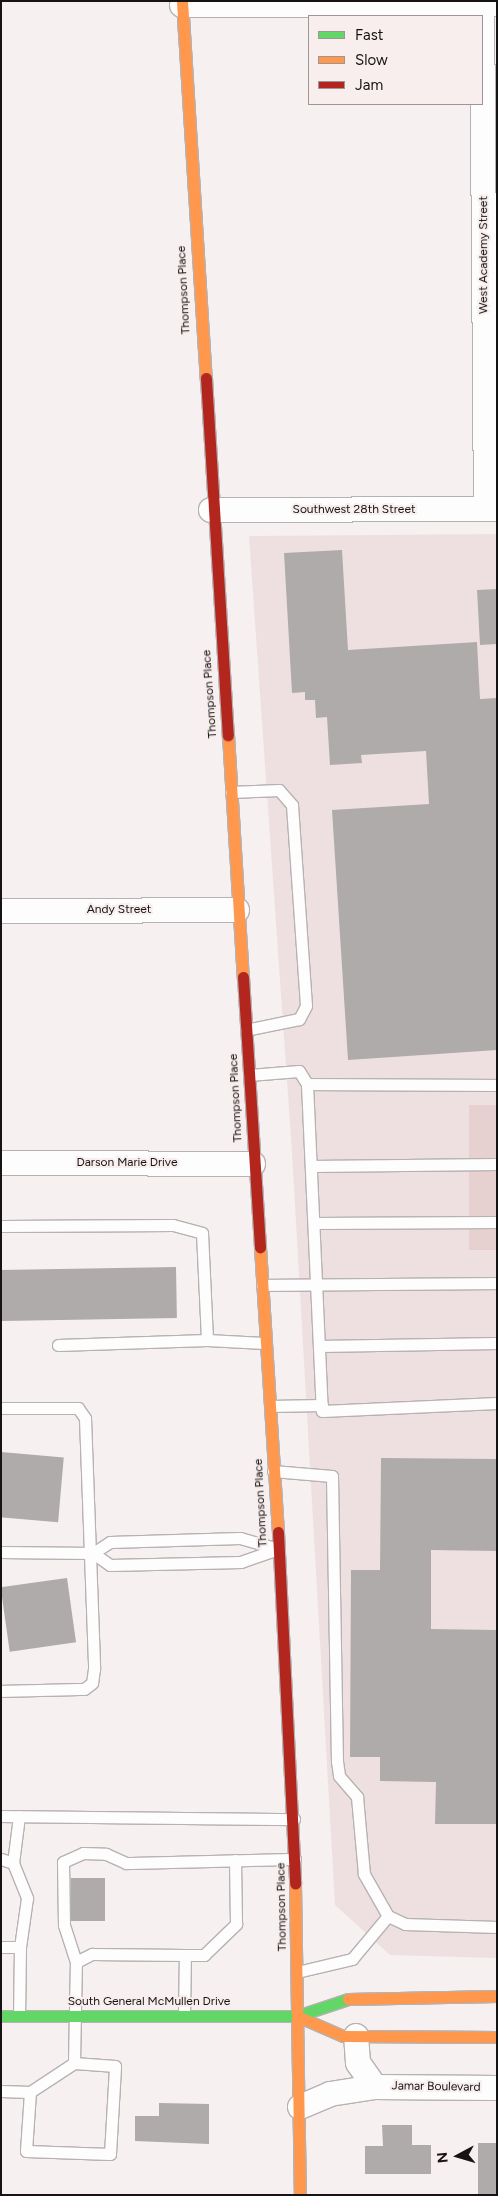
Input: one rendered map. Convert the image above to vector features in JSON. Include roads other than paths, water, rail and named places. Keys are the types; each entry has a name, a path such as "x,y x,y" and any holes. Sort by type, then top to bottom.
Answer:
{"street":[{"path":"182,3 487,3"},
{"name":"Thompson Place","path":"182,3 211,510 249,1075 260,1285 274,1471 294,1819 300,2195"},
{"name":"West Academy Street","path":"487,3 491,509"},
{"name":"Southwest 28th Street","path":"211,510 491,509"},
{"name":"Andy Street","path":"1,911 237,910"},
{"name":"Darson Marie Drive","path":"1,1163 253,1164"},
{"name":"South General McMullen Drive","path":"1,2016 297,2016 342,1999 497,1996"},
{"name":"South General McMullen Drive","path":"297,2016 343,2036 497,2037"},
{"name":"Jamar Boulevard","path":"356,2036 358,2063 375,2087"},
{"name":"Jamar Boulevard","path":"300,2107 330,2094 375,2087 497,2088"}],"lane":[{"path":"231,792 278,790 292,805 306,1006 299,1019 246,1030"},
{"path":"249,1075 299,1070 307,1084 322,1408"},
{"path":"307,1084 497,1085"},
{"path":"311,1166 497,1164"},
{"path":"314,1223 497,1222"},
{"path":"1,1226 172,1225 202,1233 206,1340"},
{"path":"260,1285 316,1282 497,1283"},
{"path":"58,1345 206,1340 264,1343"},
{"path":"319,1346 497,1342"},
{"path":"268,1406 322,1408 497,1403"},
{"path":"1,1408 78,1408 85,1418 93,1553 92,1683 74,1691 1,1690"},
{"path":"274,1471 332,1476 337,1761 339,1776 357,1797 364,1874 388,1916 412,1925 497,1927"},
{"path":"1,1552 93,1553 110,1542 240,1538 278,1549"},
{"path":"93,1553 110,1565 242,1562 278,1549"},
{"path":"1,1816 294,1819"},
{"path":"19,2016 20,1947 27,1898 14,1863 20,1816"},
{"path":"74,2063 76,1962 64,1925 63,1862 83,1853 106,1854 126,1863 295,1859"},
{"path":"1,1859 14,1863"},
{"path":"76,1962 92,1954 204,1955 236,1924 235,1860"},
{"path":"297,1972 352,1959 388,1916"},
{"path":"1,1947 20,1947"},
{"path":"184,2016 185,1955"},
{"path":"1,2091 30,2092 74,2063 115,2066 110,2154 26,2151 30,2092"}]}
